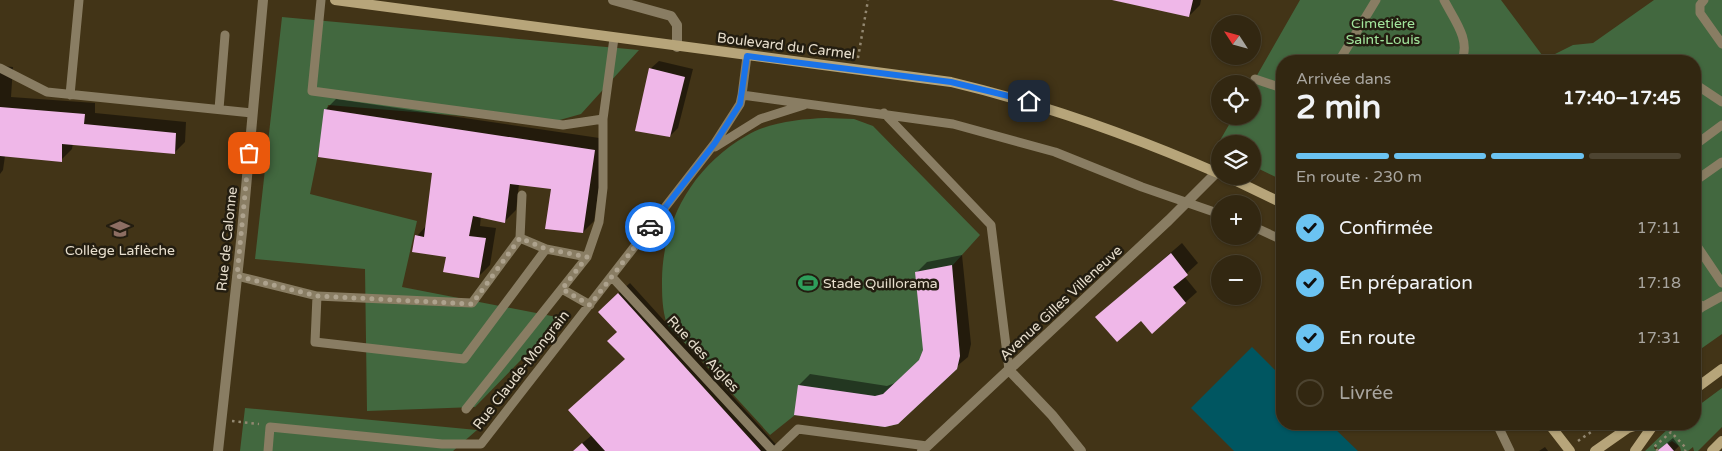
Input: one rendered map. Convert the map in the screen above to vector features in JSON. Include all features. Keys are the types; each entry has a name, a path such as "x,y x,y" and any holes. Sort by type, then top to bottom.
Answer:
{"street":[{"name":"Rue de Calonne","path":"218,451 237,276 263,0"},
{"name":"Boulevard du Carmel","path":"335,0 951,82 1018,98 1130,137 1211,170"},
{"path":"613,0 672,16 678,25 677,47"},
{"name":"Avenue Gilles Villeneuve","path":"924,448 1186,203 1211,182"},
{"name":"Boulevard du Carmel","path":"1244,185 1276,200"},
{"path":"1701,385 1722,369"},
{"path":"1009,370 1052,415 1081,451"},
{"path":"1554,430 1570,451"},
{"path":"1595,451 1625,430"},
{"path":"1635,451 1650,430"},
{"path":"1713,451 1722,441"}],"lane":[{"path":"70,95 79,0"},
{"path":"321,0 312,91 563,125 603,119"},
{"path":"1343,55 1376,0"},
{"path":"1444,0 1464,41 1464,55"},
{"path":"1704,0 1700,5 1700,13 1722,44"},
{"path":"218,109 225,35"},
{"path":"466,409 587,257 599,222 603,188 603,119 614,38"},
{"name":"Rue Claude-Mongrain","path":"442,444 481,444 706,154 740,104 747,56"},
{"path":"0,68 47,92 252,113"},
{"path":"1261,81 1276,86"},
{"path":"1701,88 1722,102"},
{"path":"742,95 953,124 1055,152 1211,211"},
{"path":"706,154 760,119 786,109 812,104"},
{"path":"884,114 991,225 1009,370"},
{"path":"1701,140 1722,125"},
{"path":"1701,177 1722,162"},
{"path":"237,276 317,296 472,304 520,238 522,195"},
{"path":"1261,230 1276,237"},
{"path":"520,238 546,249 587,257"},
{"path":"317,296 315,342 464,359 546,249"},
{"path":"1701,252 1722,283"},
{"name":"Rue des Aigles","path":"612,276 774,451"},
{"path":"562,289 590,305"},
{"path":"1701,308 1720,302"},
{"path":"268,451 270,427 442,444"},
{"path":"774,451 798,429 924,448"},
{"path":"1500,430 1510,451"},
{"path":"435,451 442,444"}],"path":[{"path":"856,68 868,0"},
{"path":"222,420 270,427"},
{"path":"1658,450 1654,447 1671,432 1686,448 1685,451"}],"green space":[{"name":"Cimetière Saint-Louis","path":"1300,0 1501,0 1542,55 1276,55 1276,177 1261,170 1261,135 1223,135 1229,125 1261,125 1261,75 1257,75"},
{"path":"1654,0 1722,0 1722,334 1701,349 1701,55 1553,55 1573,45 1593,43"},
{"path":"282,17 639,50 581,114 549,123 328,105 310,194 417,221 402,287 562,318 475,407 367,411 365,269 255,259"},
{"name":"Stade Quillorama","path":"854,119 873,126 980,235 952,266 960,356 957,369 898,424 885,427 795,415 770,435 667,324 663,302 662,279 664,257 675,215 685,196 711,163 728,148 746,136 765,127 795,120"},
{"path":"1722,388 1722,427 1698,451 1694,451 1693,447 1688,451 1681,451 1680,447 1672,441 1659,450 1655,446 1654,448 1657,451 1645,451 1667,430 1701,430 1701,404"},
{"path":"245,408 477,430 453,451 240,451"}],"water":[{"path":"1252,347 1276,371 1276,430 1336,430 1358,451 1234,451 1191,408"}],"building":[{"path":"1112,0 1193,0 1189,17"},
{"path":"649,68 685,77 670,137 635,131"},
{"path":"0,107 85,114 84,124 176,133 175,154 62,144 62,162 0,156"},
{"path":"324,109 595,150 583,233 545,229 551,189 510,184 505,223 473,216 469,236 486,238 479,278 443,272 446,257 412,252 415,235 424,237 432,173 318,157"},
{"path":"1171,253 1188,275 1173,287 1186,303 1152,334 1141,321 1117,342 1095,317"},
{"path":"952,265 960,356 957,369 898,424 885,427 794,415 798,385 875,396 883,394 919,360 923,350 915,272"},
{"path":"618,293 761,451 605,451 568,410 625,359 607,341 617,332 598,312"},
{"path":"582,443 589,451 573,451"},
{"path":"1667,443 1674,451 1657,451"}],"way so far":[{"path":"249,153 237,276 317,296 472,304 520,238 546,249 587,257 562,289 590,305 650,227"}],"place":[{"name":"Collège Laflèche","path":"120,229"},
{"name":"Stade Quillorama","path":"808,283"}],"route":[{"path":"650,227 715,143 740,104 747,56 856,68 951,82 1029,101"}]}
